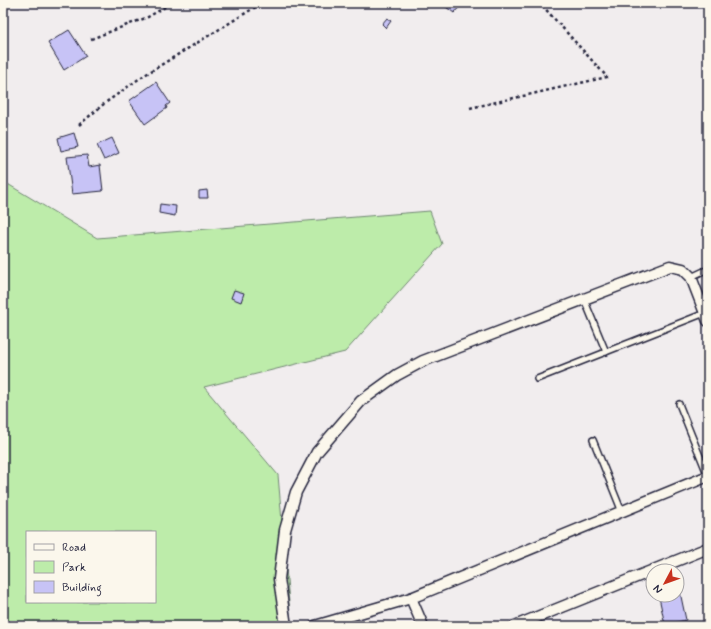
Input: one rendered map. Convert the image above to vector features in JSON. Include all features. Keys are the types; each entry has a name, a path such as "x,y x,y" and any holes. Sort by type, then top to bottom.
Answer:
{"street":[{"path":"286,626 279,579 285,530 296,492 317,452 361,401 397,375 423,361 670,266 683,269 691,277 706,317"},
{"path":"315,626 411,598 708,476"},
{"path":"515,626 708,548"},
{"path":"411,598 423,626"}],"lane":[{"path":"691,277 708,269"},
{"path":"584,299 606,352"},
{"path":"537,379 606,352 706,317"},
{"path":"679,404 708,476"},
{"path":"593,440 622,512"}],"path":[{"path":"91,39 148,17 172,3"},
{"path":"79,125 105,103 143,76 262,3"},
{"path":"470,108 607,77 540,3"}],"green space":[{"path":"3,175 6,183 97,238 430,211 442,244 345,352 204,387 278,475 291,626 3,626"}],"building":[{"path":"463,3 454,13 442,4"},
{"path":"387,18 391,21 386,28 382,24"},
{"path":"69,30 86,56 64,70 48,43"},
{"path":"156,82 170,103 166,106 167,108 145,124 129,101"},
{"path":"74,133 78,147 61,151 58,138"},
{"path":"112,138 119,153 104,160 97,145"},
{"path":"87,155 89,167 100,165 103,191 72,194 67,157"},
{"path":"207,190 208,198 199,198 199,191"},
{"path":"160,204 176,206 175,216 159,213"},
{"path":"234,290 244,293 241,302 231,298"},
{"path":"660,603 682,603 686,620 665,625"}]}
